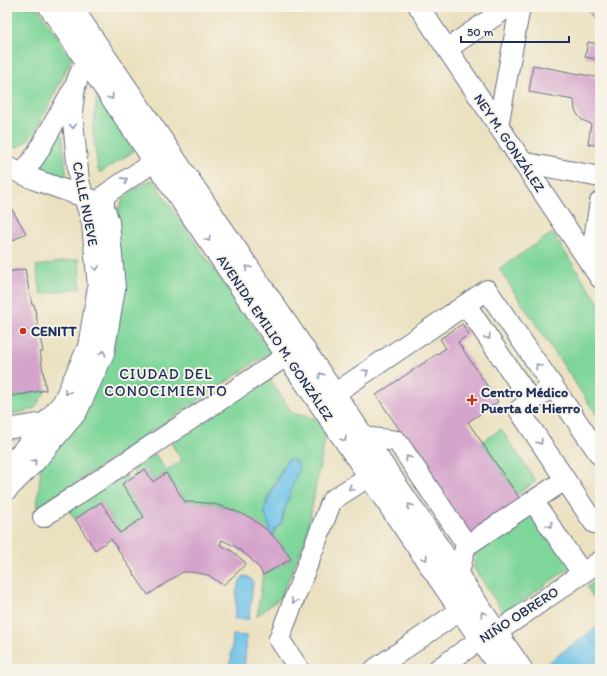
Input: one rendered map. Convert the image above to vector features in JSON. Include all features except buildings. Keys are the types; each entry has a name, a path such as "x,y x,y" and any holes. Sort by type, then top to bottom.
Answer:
{"main road":[{"name":"AVENIDA EMILIO M. GONZÁLEZ","path":"50,7 96,60 200,212 377,472 461,610 521,669"},
{"name":"AVENIDA EMILIO M. GONZÁLEZ","path":"71,7 96,60 155,161 200,212"},
{"name":"AVENIDA EMILIO M. GONZÁLEZ","path":"293,349 334,394 363,437 377,472 458,576 488,636 501,669"}],"street":[{"name":"NEY M. GONZÁLEZ","path":"419,7 595,271"},
{"path":"447,49 508,7"},
{"path":"498,126 520,7"},
{"name":"CALLE NUEVE","path":"7,466 22,451 63,402 88,348 98,287 92,223 78,181 72,112 75,86 80,73 96,60"},
{"path":"15,170 36,155 75,86"},
{"name":"CALLE NUEVE","path":"7,490 34,462 77,412 104,352 115,288 109,222 104,199 106,194 155,161"},
{"path":"522,162 600,177"},
{"path":"15,170 104,204"},
{"path":"595,271 599,212"},
{"path":"334,394 487,290 600,456"},
{"path":"466,304 531,401"},
{"path":"43,517 272,365 293,349"},
{"path":"553,386 519,410 594,523 600,520"},
{"path":"7,429 71,419"},
{"path":"363,437 397,441 466,544 458,576"},
{"path":"299,669 279,639 332,500 377,472"},
{"path":"466,546 565,480"},
{"path":"533,501 582,573"},
{"name":"NIÑO OBRERO","path":"438,669 600,561"},
{"path":"375,669 461,610"}],"green space":[{"path":"7,7 37,7 72,58 35,133 22,144 7,149"},
{"path":"97,94 134,151 101,172 98,170 93,133"},
{"path":"59,134 63,136 67,181 40,171 55,138"},
{"path":"152,179 271,352 37,508 41,468 118,221 120,205 128,195"},
{"path":"552,233 600,305 600,420 499,269"},
{"path":"79,259 80,288 41,294 36,266"},
{"path":"269,378 292,413 317,419 326,433 306,538 281,597 257,616 263,575 291,559 281,544 273,536 275,529 282,523 285,507 287,460 266,502 265,515 270,528 269,532 249,518 230,509 209,503 185,502 166,473 153,482 145,470 136,475 132,469 155,454 166,471 182,461 171,443"},
{"path":"46,390 34,409 7,415 7,397"},
{"path":"501,429 536,481 517,494 482,442"},
{"path":"125,474 129,480 123,484 144,517 120,533 101,502 75,519 69,511"},
{"path":"534,510 572,566 504,614 474,568 475,551"},
{"path":"600,578 600,609 587,587"}],"water":[{"path":"291,459 297,462 299,468 283,514 282,523 275,529 273,536 269,532 270,528 264,512 266,504 287,460"},
{"path":"244,576 249,577 253,582 249,619 234,619 237,590 241,579"},
{"path":"600,625 600,669 539,669"},
{"path":"233,635 247,636 244,669 228,669 231,659"}],"place":[{"name":"CENITT","path":"23,331"},
{"name":"Centro Médico Puerta de Hierro","path":"472,400"}],"district":[{"name":"CIUDAD DEL CONOCIMIENTO","path":"166,382"}]}
